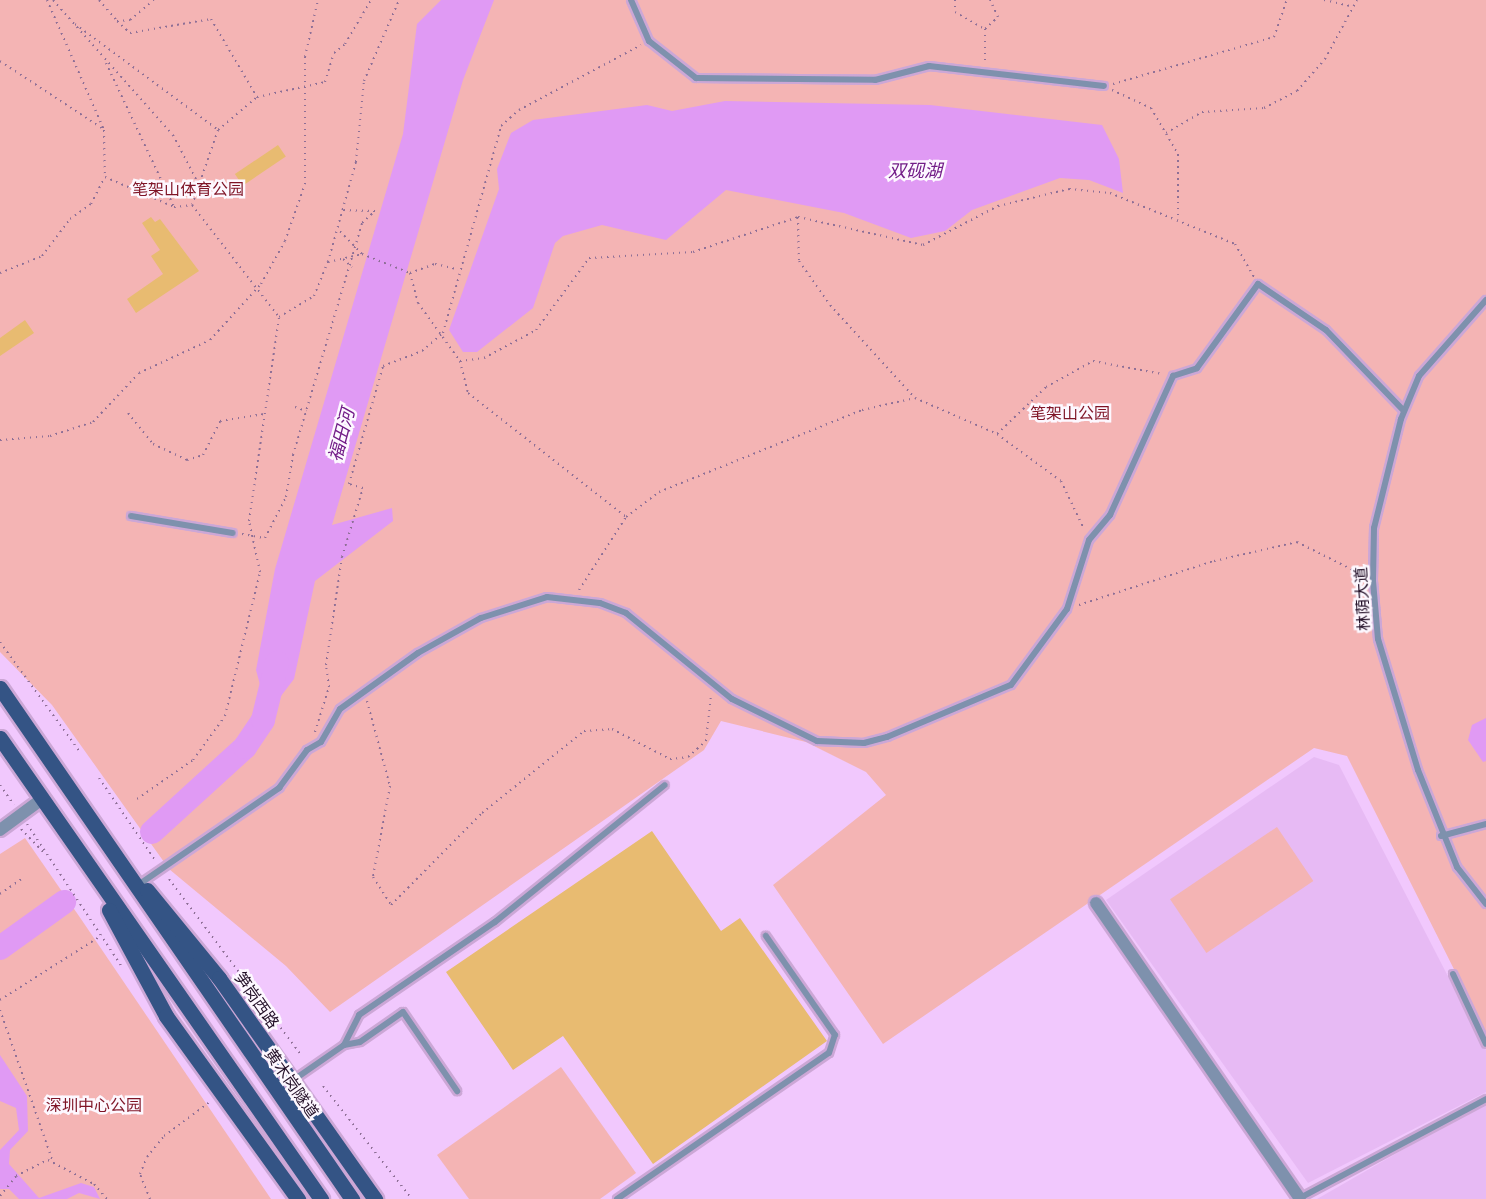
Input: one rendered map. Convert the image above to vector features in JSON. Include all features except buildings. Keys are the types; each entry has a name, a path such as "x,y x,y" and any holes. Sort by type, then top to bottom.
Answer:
{"main road":[{"name":"笋岗西路","path":"0,688 204,988"},
{"path":"0,738 321,1199"},
{"path":"21,769 45,754"},
{"name":"笋岗西路","path":"97,831 219,978 375,1199"},
{"path":"75,846 166,1016 298,1199"},
{"name":"黄木岗隧道","path":"204,988 352,1199"}],"street":[{"path":"0,830 42,799"},
{"path":"1096,903 1300,1199"}],"lane":[{"path":"631,0 649,41 696,78 875,80 929,66 1104,86"},
{"path":"141,883 267,798 307,750 321,742 340,709 364,692 442,638 481,618 547,597 574,598 626,613 712,683 817,741 864,743 934,720 1011,685 1067,609 1089,540 1110,515 1173,376 1197,368 1258,284 1326,330 1404,411"},
{"name":"林荫大道","path":"1486,300 1419,376 1404,411 1374,528 1373,581 1378,639 1442,836 1486,904"},
{"path":"131,516 233,533"},
{"path":"344,1045 358,1015 495,922 665,785"},
{"path":"1442,836 1486,824"},
{"path":"617,1199 829,1053 835,1035 766,936"},
{"path":"1453,974 1486,1044"},
{"path":"292,1081 344,1045 360,1042 403,1012 457,1091"},
{"path":"1300,1199 1486,1099"}],"path":[{"path":"0,273 42,256 70,219 91,204 105,177 104,130 47,0"},
{"path":"54,0 173,135 198,183"},
{"path":"99,0 130,33 211,19 257,97"},
{"path":"117,21 130,20 154,0"},
{"path":"0,440 50,436 93,422 139,373 204,344 257,289 285,241 305,184 305,87 308,30 318,0"},
{"path":"192,205 218,130 257,97 325,82 334,53 345,44 371,0"},
{"path":"279,317 314,296 328,262 356,162 364,81 399,0"},
{"path":"955,0 955,12 985,29"},
{"path":"985,71 985,29 998,17 990,0"},
{"path":"1104,86 1274,37 1287,0"},
{"path":"1324,0 1351,6"},
{"path":"1166,133 1202,112 1264,108 1297,91 1325,59 1351,6 1357,0"},
{"path":"75,24 218,130"},
{"path":"307,750 329,687 326,665 342,564 363,488 350,484 383,366 422,351 443,333 457,269 501,126 519,110 649,41"},
{"path":"105,60 174,207"},
{"path":"0,61 104,130"},
{"path":"1104,86 1152,108 1178,154 1178,219"},
{"path":"105,177 174,207 192,205"},
{"path":"460,361 484,358 536,330 589,258 693,252 798,217 923,245 998,206 1069,189 1110,194 1178,219 1234,244 1258,284"},
{"path":"138,799 193,760 225,716 260,572 252,534 255,454 265,414 279,317 192,205"},
{"path":"233,533 252,534 265,538 286,497 306,411 352,267 362,223 375,211 343,210"},
{"path":"798,217 799,261 830,305 915,399 996,434 1061,481 1089,540"},
{"path":"338,229 362,254 410,273 435,264 457,269"},
{"path":"328,262 362,254"},
{"path":"343,259 352,267"},
{"path":"410,273 418,303 443,333 460,361 468,393 626,517"},
{"path":"996,434 1046,387 1093,361 1173,376"},
{"path":"574,598 626,517 658,492 862,410 915,399"},
{"path":"295,407 306,411"},
{"path":"128,412 153,444 187,460 203,455 220,421 265,414"},
{"path":"1067,609 1214,561 1297,542 1373,581"},
{"path":"0,642 81,752"},
{"path":"364,692 390,786 373,877 391,905 482,813 584,731 612,729 670,759 688,757 706,741 712,683"},
{"path":"99,778 155,860"},
{"path":"0,785 17,818 49,857 101,936 0,1000"},
{"path":"17,818 49,857"},
{"path":"0,894 24,877"},
{"path":"169,879 302,1056"},
{"path":"0,1010 53,1162"},
{"path":"323,1086 412,1199"},
{"path":"150,1199 141,1178 143,1162 164,1136 210,1102"},
{"path":"1,1195 25,1169 53,1162 94,1184 107,1199"}],"shaded area":[{"path":"1314,757 1339,765 1486,1050 1486,1092 1308,1183 1106,900"},
{"path":"1486,1102 1486,1199 1317,1199"}],"green space":[{"name":"笔架山公园","path":"0,0 1486,0 1486,1033 1347,756 1314,748 883,1044 773,885 886,795 866,772 806,742 721,721 704,750 330,1012 286,966 169,869 52,705 0,652"},
{"path":"1277,827 1313,881 1206,953 1170,899"},
{"name":"深圳中心公园","path":"25,838 271,1199 0,1199 0,854"},
{"path":"561,1067 636,1173 600,1199 469,1199 437,1155"}],"water":[{"path":"441,0 494,0 463,80 332,525 392,508 393,521 315,581 294,679 281,696 262,692 256,670 275,569 403,134 417,24"},
{"name":"双砚湖","path":"725,101 930,105 1102,125 1119,159 1123,193 1089,180 1060,178 972,210 945,231 911,238 844,213 726,190 666,240 602,225 563,236 555,243 533,308 477,352 463,352 449,330 499,189 497,169 511,133 533,120 647,105 672,111"},
{"path":"1486,718 1486,761 1483,762 1468,740 1472,725"},
{"path":"0,1055 27,1096 28,1131 10,1150 9,1164 39,1198 81,1183 94,1187 100,1199 79,1193 67,1199 19,1199 9,1189 0,1189 0,1150 19,1130 16,1108 0,1101"}],"waterway":[{"name":"福田河","path":"152,832 245,747 263,720 277,663"},
{"name":"福田河","path":"0,948 64,902"}],"park label":[{"name":"笔架山体育公园","path":"188,189"}]}
